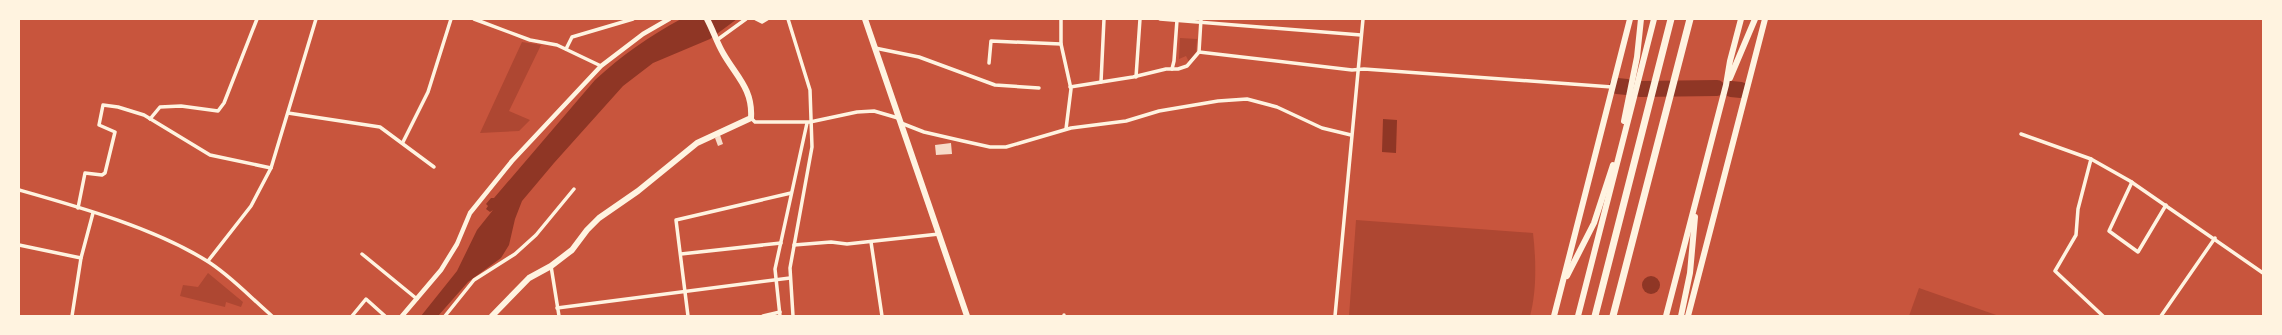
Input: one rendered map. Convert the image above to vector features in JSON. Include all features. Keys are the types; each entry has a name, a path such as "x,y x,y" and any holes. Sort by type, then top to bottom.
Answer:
{"highway":[{"path":"1595,316 1671,19"},
{"path":"1613,316 1690,19"}],"main road":[{"path":"492,316 529,278 551,266 572,250 599,218 638,192 697,143 751,118 752,109 744,83 723,53 708,19"},
{"path":"865,19 967,316"},
{"path":"1554,316 1630,19"},
{"path":"1562,284 1592,228 1621,144 1626,107 1637,57 1641,19"},
{"path":"1578,316 1654,19"},
{"path":"1666,316 1726,84 1730,61 1741,19"},
{"path":"1726,84 1756,19"},
{"path":"1688,316 1765,19"},
{"path":"1682,316 1691,266 1696,201"}],"street":[{"path":"150,118 160,107 181,106 212,112 220,109 224,103 257,19"},
{"path":"208,261 251,206 271,168 316,19"},
{"path":"403,142 428,92 451,19"},
{"path":"474,19 523,38 566,49 601,66"},
{"path":"566,49 572,36 633,19"},
{"path":"402,316 448,259 469,216 480,199 512,161 601,66 662,20 669,19"},
{"path":"717,39 746,19"},
{"path":"756,19 762,22 767,19"},
{"path":"788,19 810,90 808,122 812,140 810,163 794,246 790,278 793,316"},
{"path":"1061,19 1060,44 1070,87 1066,129"},
{"path":"1101,82 1104,19"},
{"path":"1136,77 1140,19"},
{"path":"1160,19 1201,21 1362,35"},
{"path":"1335,316 1363,19"},
{"path":"1172,69 1177,20"},
{"path":"1070,87 1136,77 1166,69 1178,69 1189,64 1199,52 1201,21"},
{"path":"989,63 991,41 1060,44"},
{"path":"875,48 919,57 995,85 1039,88"},
{"path":"1199,52 1251,57 1255,60 1358,70 1612,87"},
{"path":"751,118 755,122 808,122 857,112 874,111 924,132 999,148 1014,146 1034,137 1066,129 1126,121 1159,112 1218,101 1247,99 1277,107 1322,128 1351,135"},
{"path":"78,208 85,173 102,175 105,173 115,132 99,125 103,105 118,107 150,118 210,155 271,168"},
{"path":"288,113 380,127 403,142 434,167"},
{"path":"762,316 780,314 776,269 802,138 808,122"},
{"path":"802,138 808,134 812,140"},
{"path":"2021,134 2091,159 2132,182 2215,238 2263,273"},
{"path":"2091,159 2078,209 2076,235 2055,271 2102,316"},
{"path":"2132,182 2109,231 2138,252 2166,205"},
{"path":"445,316 474,280 515,254 536,235 574,189"},
{"path":"19,190 78,208 167,239 208,261 272,316"},
{"path":"688,316 676,220 791,193"},
{"path":"72,316 81,258 93,213"},
{"path":"794,246 872,242 939,234"},
{"path":"2161,316 2215,238"},
{"path":"872,242 882,316"},
{"path":"681,254 781,243"},
{"path":"19,245 81,258"},
{"path":"362,254 417,299"},
{"path":"551,266 559,316"},
{"path":"557,308 790,278"},
{"path":"352,316 366,299 385,316"}],"shaded area":[{"path":"681,19 737,19 710,39 653,63 623,86 522,201 515,219 509,245 501,258 468,282 438,316 421,316 457,271 477,230 493,210 490,212 486,209 488,206 486,204 491,198 494,198 595,80 636,46"},
{"path":"1180,38 1197,39 1196,52 1189,62 1186,56 1179,59"},
{"path":"522,42 541,45 509,111 530,120 519,131 480,133"},
{"path":"1383,119 1397,120 1396,153 1382,152"},
{"path":"1356,220 1533,233 1535,274 1534,296 1530,316 1349,316"},
{"path":"208,273 243,302 241,307 226,302 225,307 180,296 183,285 198,287"},
{"path":"1651,276 1657,279 1660,285 1657,291 1651,294 1645,291 1642,285 1645,279"},
{"path":"1919,288 1999,316 1909,316"}],"building":[{"path":"720,135 723,144 718,146 715,138"},
{"path":"951,143 952,154 936,155 935,145"}],"waterway":[{"path":"1617,86 1627,87"},
{"path":"1640,89 1717,88"},
{"path":"1731,89 1741,90"}]}
